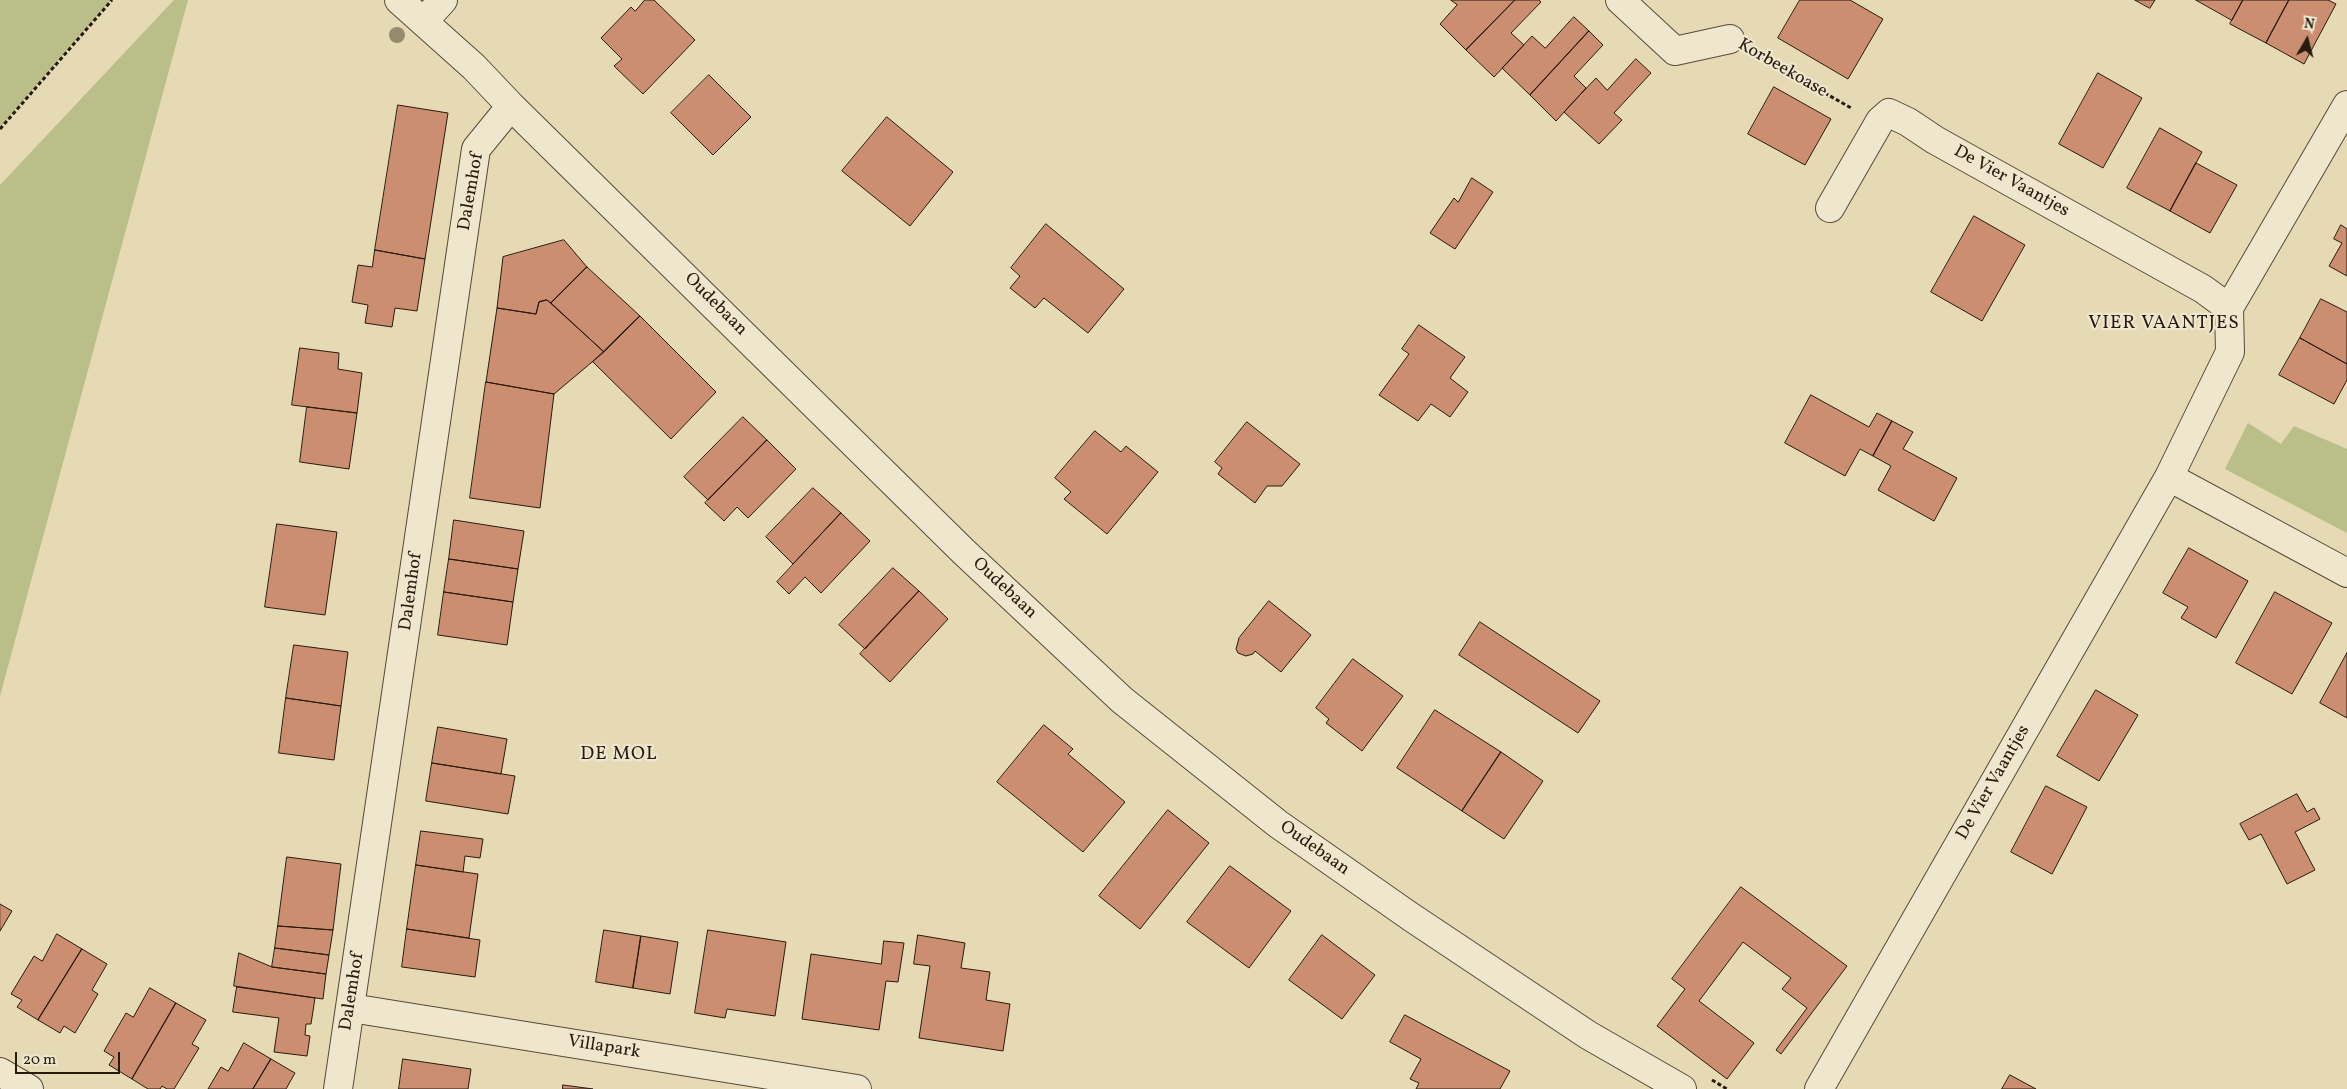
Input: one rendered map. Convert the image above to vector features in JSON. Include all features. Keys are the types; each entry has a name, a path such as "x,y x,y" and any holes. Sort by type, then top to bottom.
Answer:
{"street":[{"name":"Oudebaan","path":"399,0 474,67 511,106 964,552 1122,700 1278,824 1411,918 1588,1035 1682,1089"},
{"path":"424,21 443,0"},
{"name":"Korbeekoase","path":"1620,0 1675,51 1730,39"},
{"name":"De Vier Vaantjes","path":"1819,1089 2169,476 2230,352 2230,308 2347,105"},
{"name":"Dalemhof","path":"338,1089 476,149 511,106"},
{"name":"De Vier Vaantjes","path":"1830,208 1880,121 1889,113 2203,289 2230,308"},
{"path":"2169,476 2347,573"},
{"name":"Villapark","path":"351,1008 857,1089"},
{"path":"0,1072 28,1089"}],"path":[{"path":"0,129 112,0"},
{"name":"Korbeekoase","path":"1730,39 1854,110"},
{"path":"1710,1079 1727,1089"}],"green space":[{"path":"0,0 111,0 0,127"},
{"path":"174,0 188,0 0,696 0,185"},
{"path":"2248,423 2281,444 2294,426 2347,449 2347,533 2225,469"}],"building":[{"path":"645,0 654,0 695,40 643,94 614,66 622,59 601,38 631,7 635,11"},
{"path":"1451,0 1515,0 1466,50 1440,24 1457,5"},
{"path":"1515,0 1539,0 1541,2 1511,33 1524,45 1494,77 1466,50"},
{"path":"1800,0 1850,0 1883,19 1848,79 1778,38"},
{"path":"2135,0 2155,0 2150,8"},
{"path":"2196,0 2243,0 2232,20"},
{"path":"2243,0 2289,0 2266,43 2230,24"},
{"path":"2289,0 2328,0 2336,4 2304,64 2266,43"},
{"path":"1574,17 1589,31 1530,95 1502,68 1532,36 1545,48"},
{"path":"1589,31 1603,45 1574,76 1586,88 1556,121 1530,95"},
{"path":"1636,59 1651,73 1614,113 1622,120 1599,144 1564,112 1596,78 1607,90"},
{"path":"2098,73 2142,98 2103,168 2059,144"},
{"path":"709,75 751,117 713,155 671,113"},
{"path":"1774,87 1831,119 1805,165 1748,134"},
{"path":"398,105 448,113 425,259 375,250"},
{"path":"887,117 953,172 910,226 842,171"},
{"path":"2160,128 2202,152 2170,211 2127,188"},
{"path":"2196,163 2237,185 2210,233 2170,211"},
{"path":"1472,178 1493,192 1455,249 1430,233 1454,198 1458,202"},
{"path":"1974,216 2025,245 1982,321 1931,292"},
{"path":"1046,224 1124,289 1088,333 1044,298 1035,308 1010,288 1020,276 1011,268"},
{"path":"2341,225 2347,229 2347,276 2329,266 2342,243 2334,239"},
{"path":"564,240 587,267 551,303 547,300 539,302 536,314 497,308 503,257"},
{"path":"375,250 425,259 417,311 395,308 392,327 365,323 368,305 352,302 358,265 372,267"},
{"path":"587,267 640,316 604,352 551,303"},
{"path":"2321,299 2347,312 2347,364 2300,338"},
{"path":"547,300 604,352 554,394 486,382 497,308 536,314 539,302"},
{"path":"640,316 716,392 671,439 593,362"},
{"path":"1419,325 1465,357 1450,378 1468,392 1450,417 1431,404 1418,421 1379,395 1409,354 1402,349"},
{"path":"2300,338 2347,364 2347,380 2334,404 2279,375"},
{"path":"300,348 339,353 338,369 362,373 357,413 292,405"},
{"path":"486,382 554,394 540,508 470,498"},
{"path":"1811,395 1869,427 1877,413 1892,421 1873,456 1860,449 1845,476 1785,443"},
{"path":"307,407 357,413 349,469 300,462"},
{"path":"743,417 767,440 708,500 684,477"},
{"path":"1892,421 1913,432 1903,449 1957,478 1934,521 1878,490 1891,466 1873,456"},
{"path":"1247,422 1300,464 1282,486 1267,486 1255,503 1218,474 1222,468 1215,462"},
{"path":"1095,431 1121,452 1126,446 1158,472 1107,534 1064,499 1071,492 1055,478"},
{"path":"767,440 796,469 748,518 737,507 724,521 705,503"},
{"path":"813,488 841,513 793,564 766,537"},
{"path":"841,513 870,541 821,593 805,577 789,594 777,582"},
{"path":"454,520 524,531 518,569 449,559"},
{"path":"277,524 337,532 325,615 265,607"},
{"path":"2189,548 2248,581 2216,638 2181,618 2188,607 2163,593"},
{"path":"449,559 518,569 513,602 444,592"},
{"path":"893,568 919,591 865,649 839,625"},
{"path":"919,591 948,619 890,682 860,654"},
{"path":"444,592 513,602 507,645 438,635"},
{"path":"2275,592 2332,623 2292,694 2236,663"},
{"path":"1269,601 1311,635 1281,672 1255,651 1253,654 1246,656 1238,653 1236,649 1239,638"},
{"path":"1480,622 1600,701 1578,733 1459,655"},
{"path":"294,645 348,652 341,706 286,698"},
{"path":"2347,653 2347,718 2320,703"},
{"path":"1353,659 1403,696 1362,751 1326,723 1329,719 1316,708"},
{"path":"2096,690 2138,715 2099,781 2057,756"},
{"path":"286,698 341,706 334,760 279,753"},
{"path":"1435,710 1501,752 1462,811 1397,768"},
{"path":"1044,725 1073,749 1068,754 1125,802 1083,852 997,782"},
{"path":"438,727 507,739 501,774 432,763"},
{"path":"1501,752 1543,781 1504,839 1462,811"},
{"path":"432,763 515,776 508,814 426,801"},
{"path":"2046,786 2087,807 2052,874 2011,852"},
{"path":"2297,794 2307,812 2314,808 2320,819 2295,832 2315,870 2287,884 2261,834 2249,840 2240,824"},
{"path":"1168,810 1209,843 1140,929 1099,896"},
{"path":"421,831 483,839 480,858 465,856 463,872 416,865"},
{"path":"287,857 341,864 333,930 278,926"},
{"path":"416,865 478,874 469,938 407,929"},
{"path":"1230,866 1291,911 1249,968 1187,922"},
{"path":"1741,887 1847,966 1781,1054 1776,1050 1807,1008 1782,989 1791,978 1743,942 1699,1001 1754,1043 1727,1079 1657,1026 1685,989 1672,979"},
{"path":"0,904 12,911 0,931"},
{"path":"278,926 333,930 329,955 275,948"},
{"path":"407,929 480,940 475,977 402,967"},
{"path":"604,930 641,936 633,988 596,982"},
{"path":"708,930 786,942 775,1016 727,1009 725,1018 695,1013"},
{"path":"57,934 82,949 38,1020 17,1007 22,1000 11,994 34,956 42,961"},
{"path":"918,935 965,943 961,968 990,972 986,1000 1010,1004 1003,1051 919,1038 930,966 914,964"},
{"path":"1322,935 1375,975 1342,1019 1289,980"},
{"path":"641,936 678,942 670,994 633,988"},
{"path":"884,941 904,943 898,982 886,981 879,1030 802,1019 811,954 881,964"},
{"path":"275,948 329,955 326,974 272,967"},
{"path":"82,949 107,964 92,990 98,994 75,1033 64,1026 60,1033 38,1020"},
{"path":"239,953 272,967 326,974 323,999 234,986"},
{"path":"237,987 315,998 311,1024 306,1024 305,1035 310,1036 307,1056 274,1052 279,1018 233,1012"},
{"path":"150,988 176,1003 132,1079 109,1065 114,1057 104,1051 126,1013 133,1017"},
{"path":"176,1003 206,1020 192,1044 199,1048 174,1089 167,1089 162,1086 160,1089 148,1089 132,1079"},
{"path":"1405,1015 1510,1071 1500,1089 1416,1089 1419,1083 1410,1079 1421,1059 1390,1042"},
{"path":"244,1043 271,1059 253,1089 208,1089 221,1067 228,1071"},
{"path":"271,1059 295,1073 286,1089 253,1089"},
{"path":"403,1059 471,1069 468,1089 399,1089"},
{"path":"2010,1075 2036,1089 2002,1089"},
{"path":"563,1085 593,1089 563,1089"}],"district":[{"name":"VIER VAANTJES","path":"2164,325"},
{"name":"DE MOL","path":"619,756"}]}
